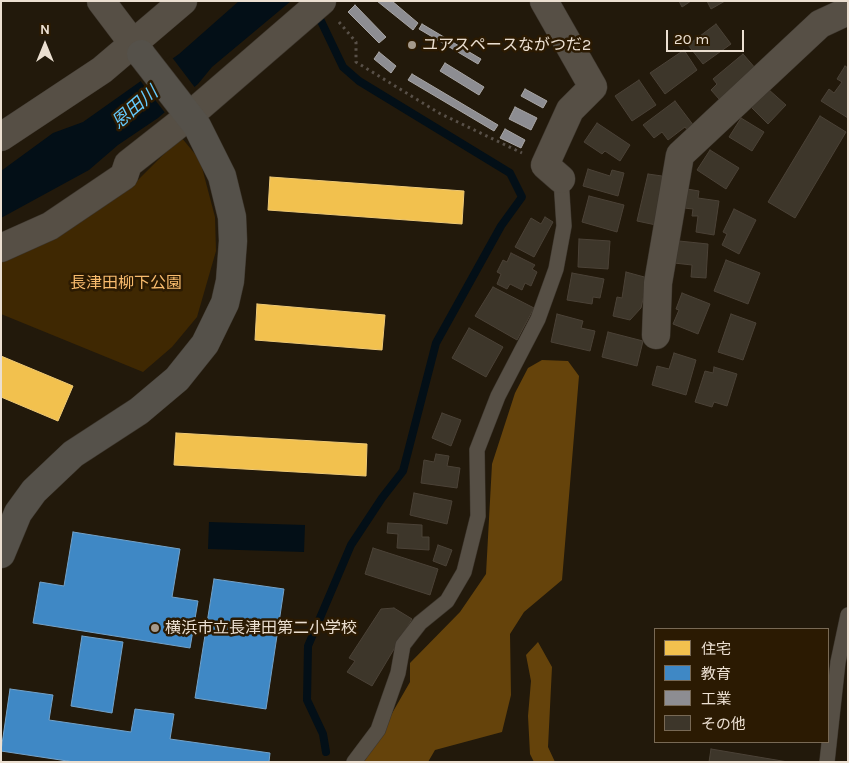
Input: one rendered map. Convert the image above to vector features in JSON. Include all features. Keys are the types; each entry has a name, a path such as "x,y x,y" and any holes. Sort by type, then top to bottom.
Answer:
{"street":[{"path":"1,554 18,513 41,484 73,454 159,396 191,363 217,322 230,282 234,241 232,217 222,176 207,142 101,1"},
{"path":"1,136 137,49 183,1"},
{"path":"544,1 593,87 570,110 553,172"},
{"path":"1,248 25,239 75,211 124,176 128,164 185,111 320,3"},
{"path":"656,335 658,283 680,155 820,24 848,11"}],"lane":[{"path":"354,762 378,730 398,673 403,646 420,623 447,601 464,572 478,516 477,450 498,396 538,319 556,269 564,226 553,172"},
{"path":"827,762 838,662 848,614"}],"path":[{"path":"320,3 344,26 356,42 356,62 439,114 553,172"}],"green space":[{"name":"長津田柳下公園","path":"181,137 200,160 215,217 216,251 197,317 172,347 143,372 1,314 1,262 73,227 131,187"}],"shaded area":[{"path":"542,360 568,361 579,376 562,580 524,612 510,634 511,695 502,732 435,750 428,762 364,762 410,682 410,663 460,612 486,574 492,464 515,393 528,368"},
{"path":"538,642 552,667 548,747 555,762 534,762 530,754 528,716 531,681 526,655"}],"water":[{"name":"恩田川","path":"239,1 291,1 212,67 198,84 158,118 118,145 89,170 1,218 1,171 53,133 83,122 179,54"},
{"path":"209,522 305,525 304,552 208,549"}],"pier":[{"path":"171,56 196,89 166,114 139,79"}],"building: 住宅":[{"path":"270,177 464,191 462,224 268,210"},
{"path":"257,304 385,315 382,350 255,340"},
{"path":"1,356 73,386 58,421 1,397"},
{"path":"176,433 367,444 366,476 174,465"}],"building: 教育":[{"path":"73,532 180,549 172,597 198,601 190,648 33,623 40,582 64,586"},
{"path":"214,579 284,589 266,709 195,698"},
{"path":"82,636 123,642 112,713 71,706"},
{"path":"10,689 53,695 49,720 131,732 135,709 174,714 170,739 270,753 269,762 74,762 1,751"}],"building: 工業":[{"path":"377,1 392,1 418,23 413,30"},
{"path":"355,5 386,37 379,43 348,12"},
{"path":"422,24 481,59 478,64 419,29"},
{"path":"379,52 396,66 391,73 374,59"},
{"path":"445,63 484,87 479,95 440,71"},
{"path":"412,74 498,125 494,131 408,80"},
{"path":"525,89 547,101 543,108 521,96"},
{"path":"515,107 537,118 531,130 509,119"},
{"path":"505,129 525,140 521,148 500,138"}],"building: その他":[{"path":"679,1 691,1 682,7"},
{"path":"707,1 725,1 711,9"},
{"path":"716,24 731,44 703,64 688,45"},
{"path":"684,50 697,70 665,94 650,73"},
{"path":"743,54 756,69 719,99 711,90 717,84 713,79"},
{"path":"845,66 848,68 848,118 821,101 829,89 834,93 842,82 837,79"},
{"path":"639,80 656,105 632,121 615,96"},
{"path":"768,89 786,105 768,124 751,107"},
{"path":"675,101 694,126 688,131 685,127 668,140 662,132 654,138 643,125"},
{"path":"820,116 846,132 795,218 768,202"},
{"path":"741,118 764,132 752,151 729,137"},
{"path":"597,123 630,145 620,161 605,151 602,154 584,142"},
{"path":"710,150 739,168 726,189 697,170"},
{"path":"588,169 610,176 612,170 624,173 618,196 583,186"},
{"path":"648,174 662,176 662,201 656,225 637,221"},
{"path":"687,189 699,191 698,198 719,201 714,235 696,232 698,216 692,216 693,209 684,208"},
{"path":"589,196 624,205 617,232 582,222"},
{"path":"734,209 756,220 739,254 722,245 727,234 723,232"},
{"path":"545,217 553,222 534,257 515,247 531,218 541,224"},
{"path":"579,239 610,241 608,269 578,267"},
{"path":"679,241 708,244 706,278 691,277 692,265 674,263"},
{"path":"511,253 535,265 532,269 537,272 531,286 525,283 522,290 510,284 507,289 497,284 501,274 497,272 503,260 507,262"},
{"path":"726,260 760,273 748,304 714,291"},
{"path":"626,272 648,278 641,308 630,320 613,316 617,297 622,298"},
{"path":"572,273 604,279 600,298 593,297 592,304 567,300"},
{"path":"493,287 534,308 517,340 475,316"},
{"path":"682,293 710,304 698,334 673,324 679,310 676,309"},
{"path":"557,314 583,321 581,328 595,331 590,351 551,342"},
{"path":"731,314 756,323 743,360 718,352"},
{"path":"469,328 503,347 486,377 452,358"},
{"path":"608,332 643,341 637,366 602,357"},
{"path":"674,353 696,360 686,395 652,385 657,366 669,369"},
{"path":"714,367 737,374 727,406 714,402 712,407 695,402 705,371 713,373"},
{"path":"442,413 461,420 451,446 432,438"},
{"path":"436,454 449,456 447,466 460,468 457,488 421,483 424,460 434,462"},
{"path":"414,493 452,501 447,524 410,515"},
{"path":"388,523 422,525 422,537 429,537 429,550 397,548 398,534 387,533"},
{"path":"438,545 452,550 446,566 433,561"},
{"path":"373,548 438,569 430,595 365,574"},
{"path":"394,608 412,619 372,686 347,672 355,661 349,658 381,609"},
{"path":"711,749 788,762 709,762"}],"waterway":[{"path":"320,19 343,67 359,81 510,173 522,197 501,226 436,343 403,471 382,498 351,545 308,646 307,700 323,734 326,752"}],"place":[{"name":"ユアスペースながつだ2","path":"412,45"},
{"name":"横浜市立長津田第二小学校","path":"155,628"}]}
